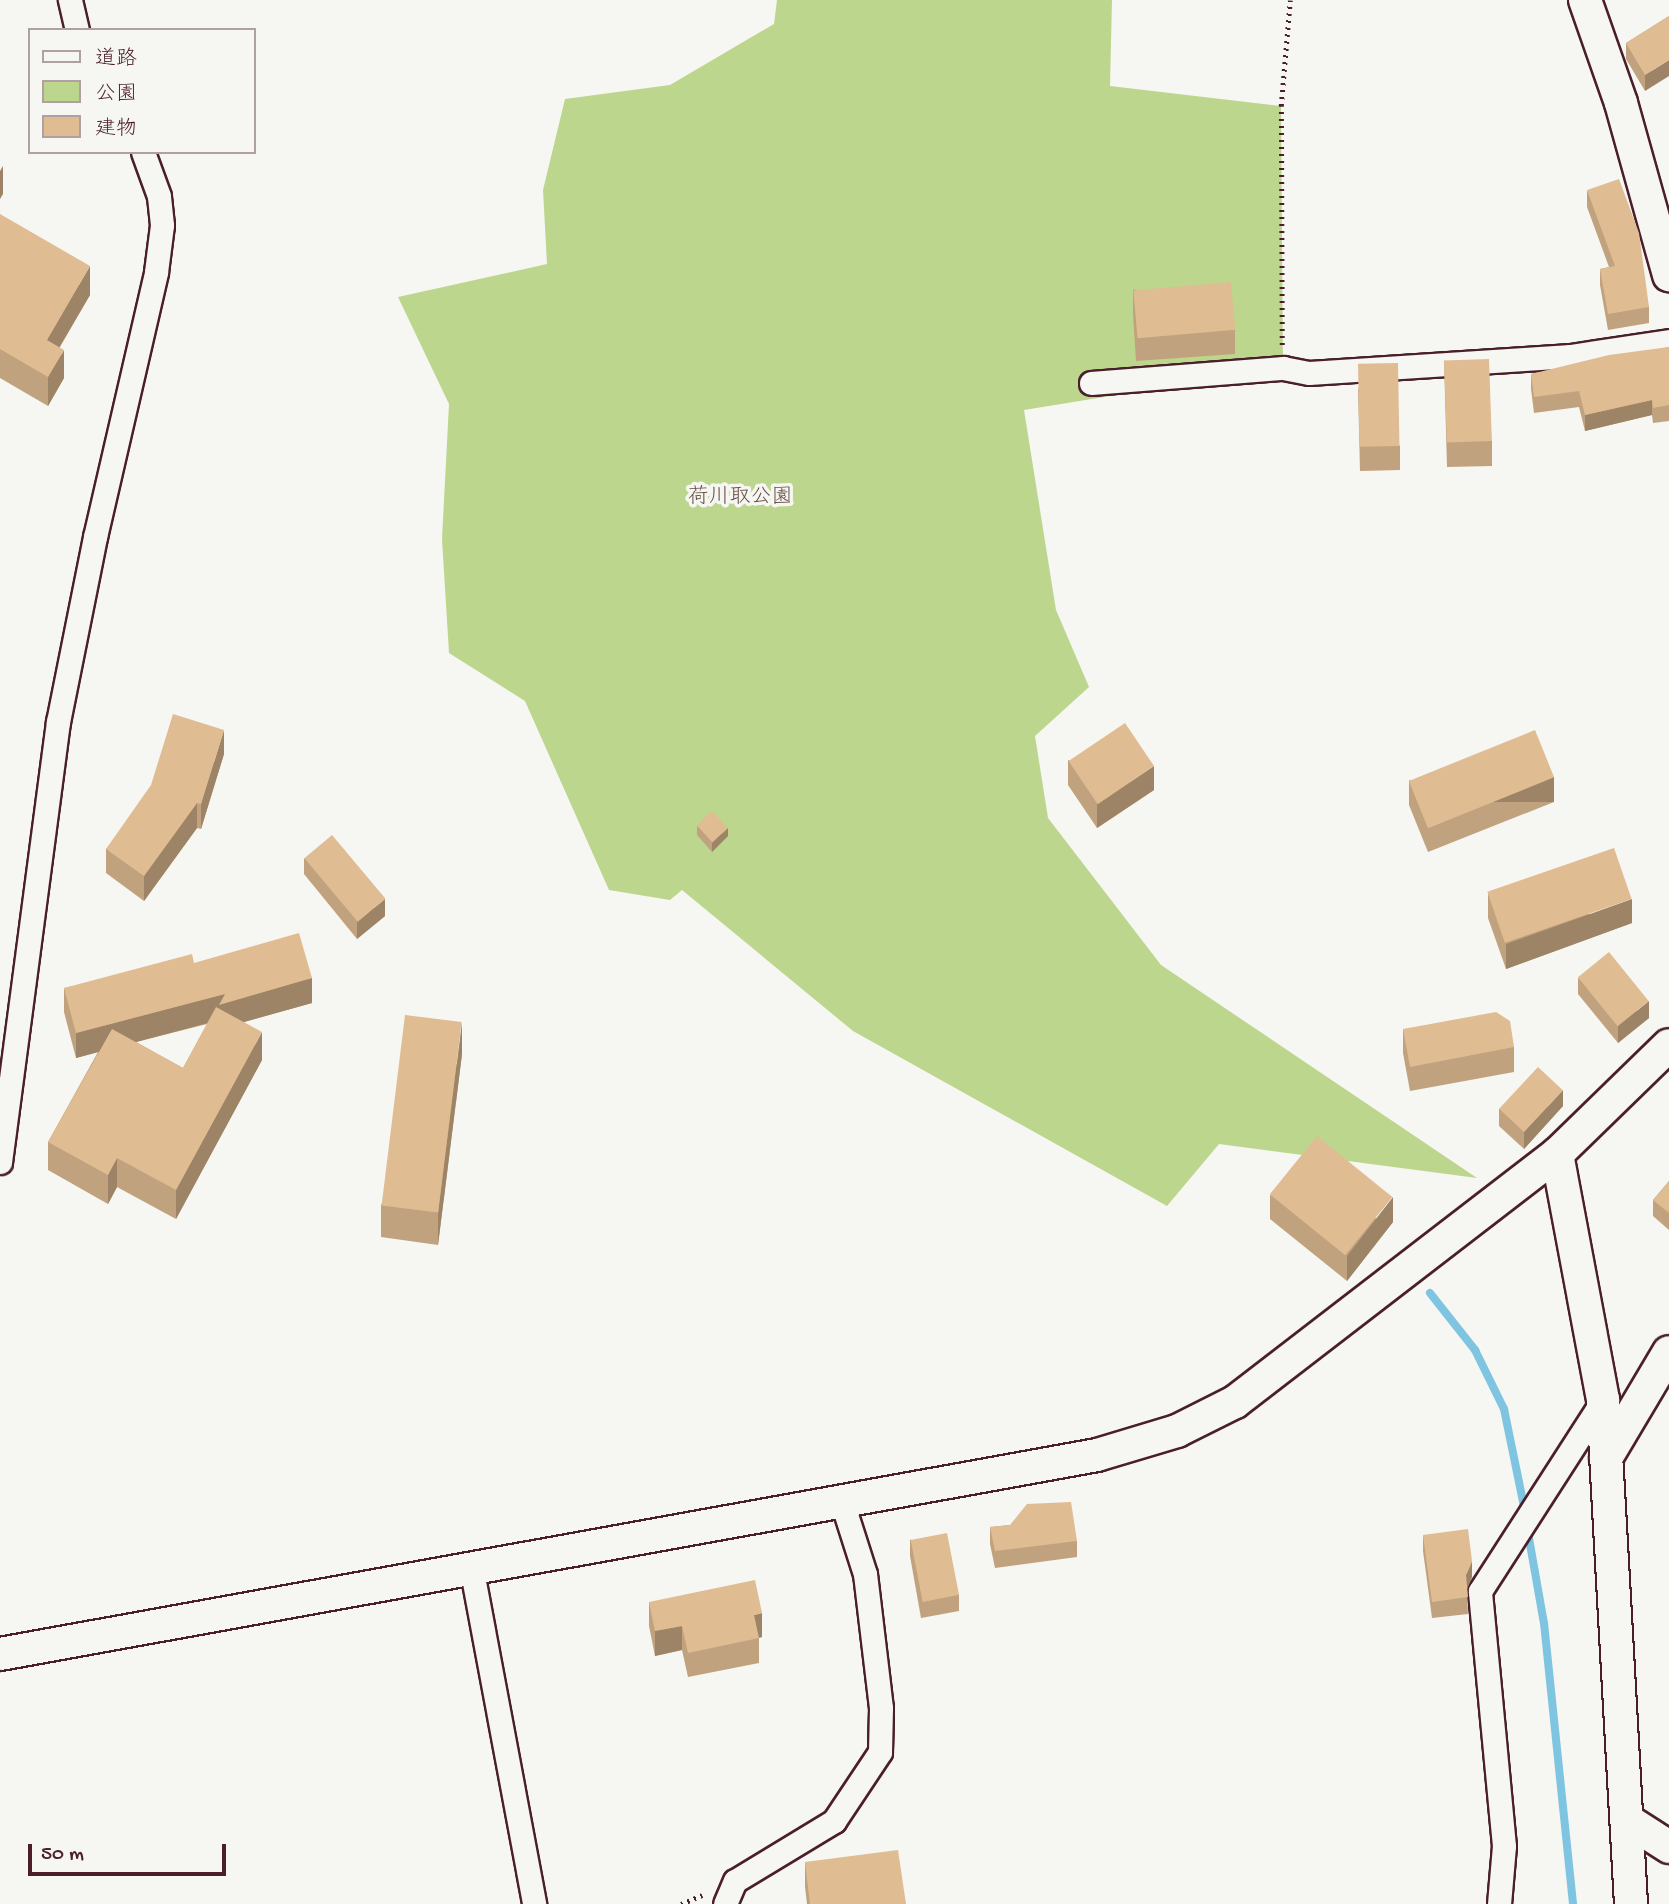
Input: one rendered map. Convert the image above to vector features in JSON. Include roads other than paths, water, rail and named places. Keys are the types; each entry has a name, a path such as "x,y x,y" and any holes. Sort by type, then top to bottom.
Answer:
{"street":[{"path":"70,0 77,28"},
{"path":"1585,0 1621,103 1669,275"},
{"path":"0,1162 58,722 95,537 156,272 162,225 159,196 144,154"},
{"path":"1091,383 1283,368 1309,373 1570,356 1669,341"},
{"path":"0,1654 471,1566 1097,1455 1177,1431 1235,1402 1557,1154 1669,1045"},
{"path":"1557,1154 1603,1400 1631,1904"},
{"path":"1606,1458 1669,1352"},
{"path":"1499,1904 1504,1846 1479,1591 1603,1400"},
{"path":"725,1904 735,1881 834,1821 880,1752 881,1708 865,1574 841,1499"},
{"path":"471,1566 534,1904"},
{"path":"1627,1820 1669,1847"}],"waterway":[{"path":"1430,1293 1475,1350 1504,1409 1525,1511"},
{"path":"1527,1527 1544,1623 1573,1904"}],"park label":[{"name":"荷川取公園","path":"740,499"}]}
